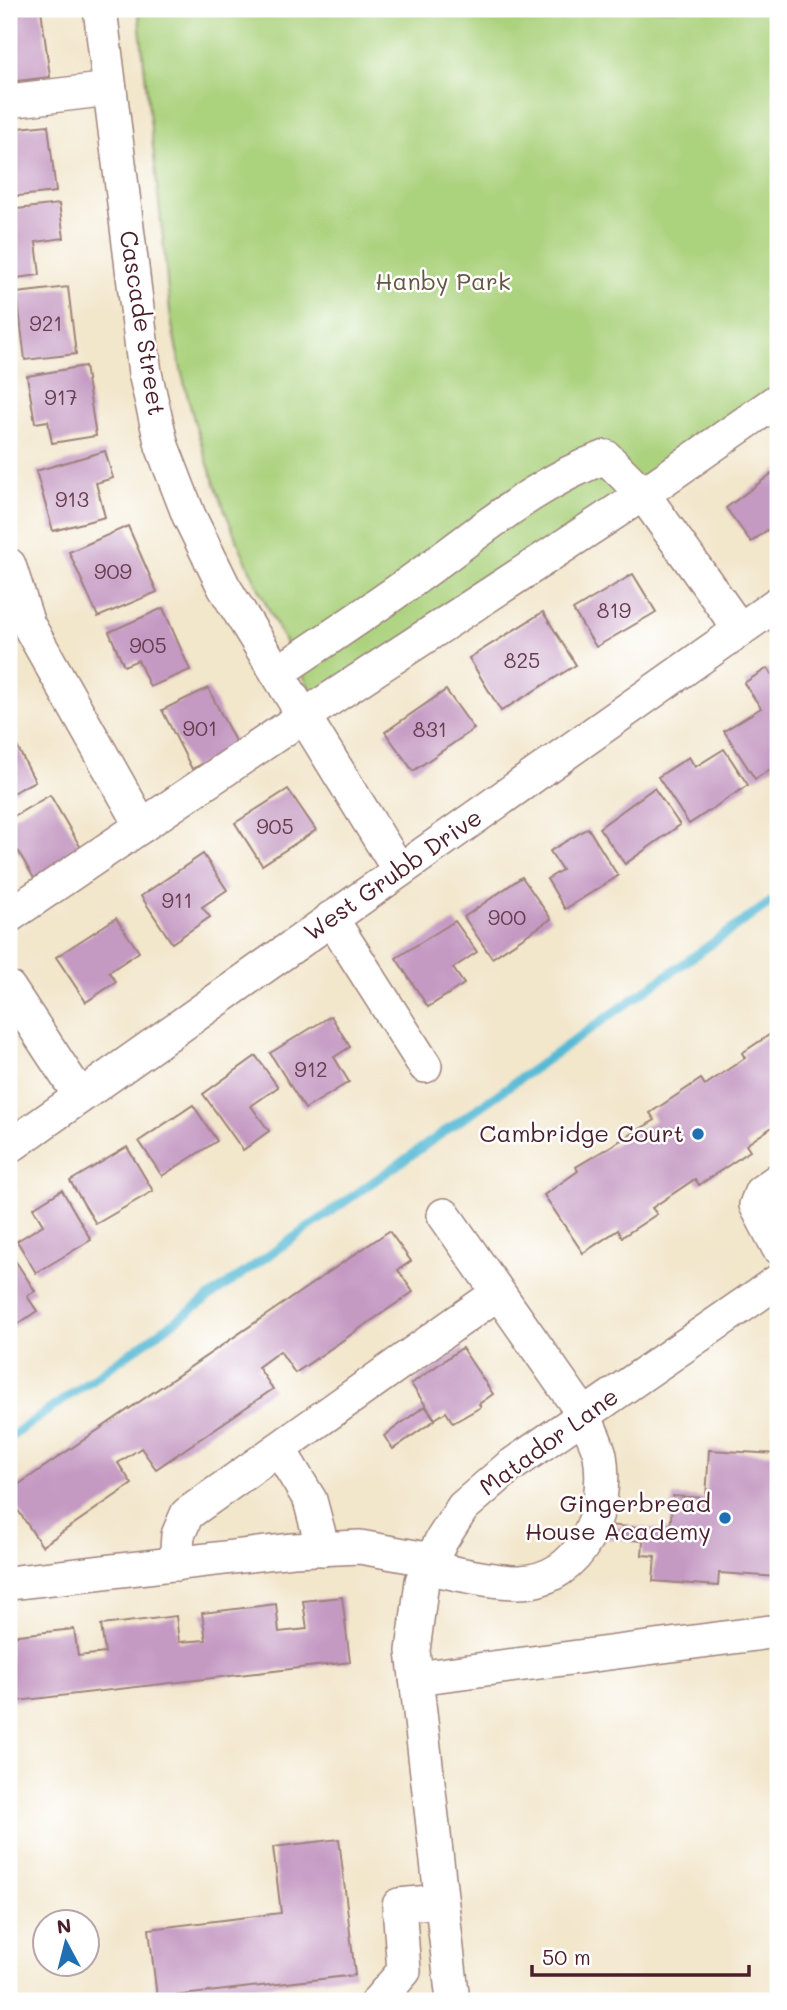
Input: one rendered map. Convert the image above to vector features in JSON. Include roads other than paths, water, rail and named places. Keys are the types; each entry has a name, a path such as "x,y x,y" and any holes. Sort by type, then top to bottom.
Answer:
{"street":[{"name":"Cascade Street","path":"100,9 145,373 162,446 189,516 224,587 400,870"},
{"path":"9,101 110,89"},
{"path":"9,916 304,716 643,494 778,400"},
{"path":"277,673 382,603 517,504 577,467 606,457 643,494 740,630"},
{"path":"9,565 28,624 142,826"},
{"name":"West Grubb Drive","path":"9,1147 778,603"},
{"path":"331,918 425,1066"},
{"path":"9,989 80,1096"},
{"path":"778,1180 761,1192 757,1205 778,1247"},
{"path":"9,1583 360,1547 518,1582 550,1575 572,1563 587,1539 600,1491 599,1452 584,1415 443,1215"},
{"name":"Matador Lane","path":"453,2001 413,1651 416,1609 422,1581 463,1507 509,1467 778,1281"},
{"path":"176,1564 178,1535 187,1514 498,1293"},
{"path":"279,1449 310,1500 323,1549"},
{"path":"416,1678 778,1631"},
{"path":"378,2001 404,1970 399,1905 440,1901"}],"waterway":[{"path":"9,1438 778,897"}],"place":[{"name":"Cambridge Court","path":"698,1134"},
{"name":"Gingerbread House Academy","path":"725,1518"}],"park label":[{"name":"Hanby Park","path":"443,282"}]}
